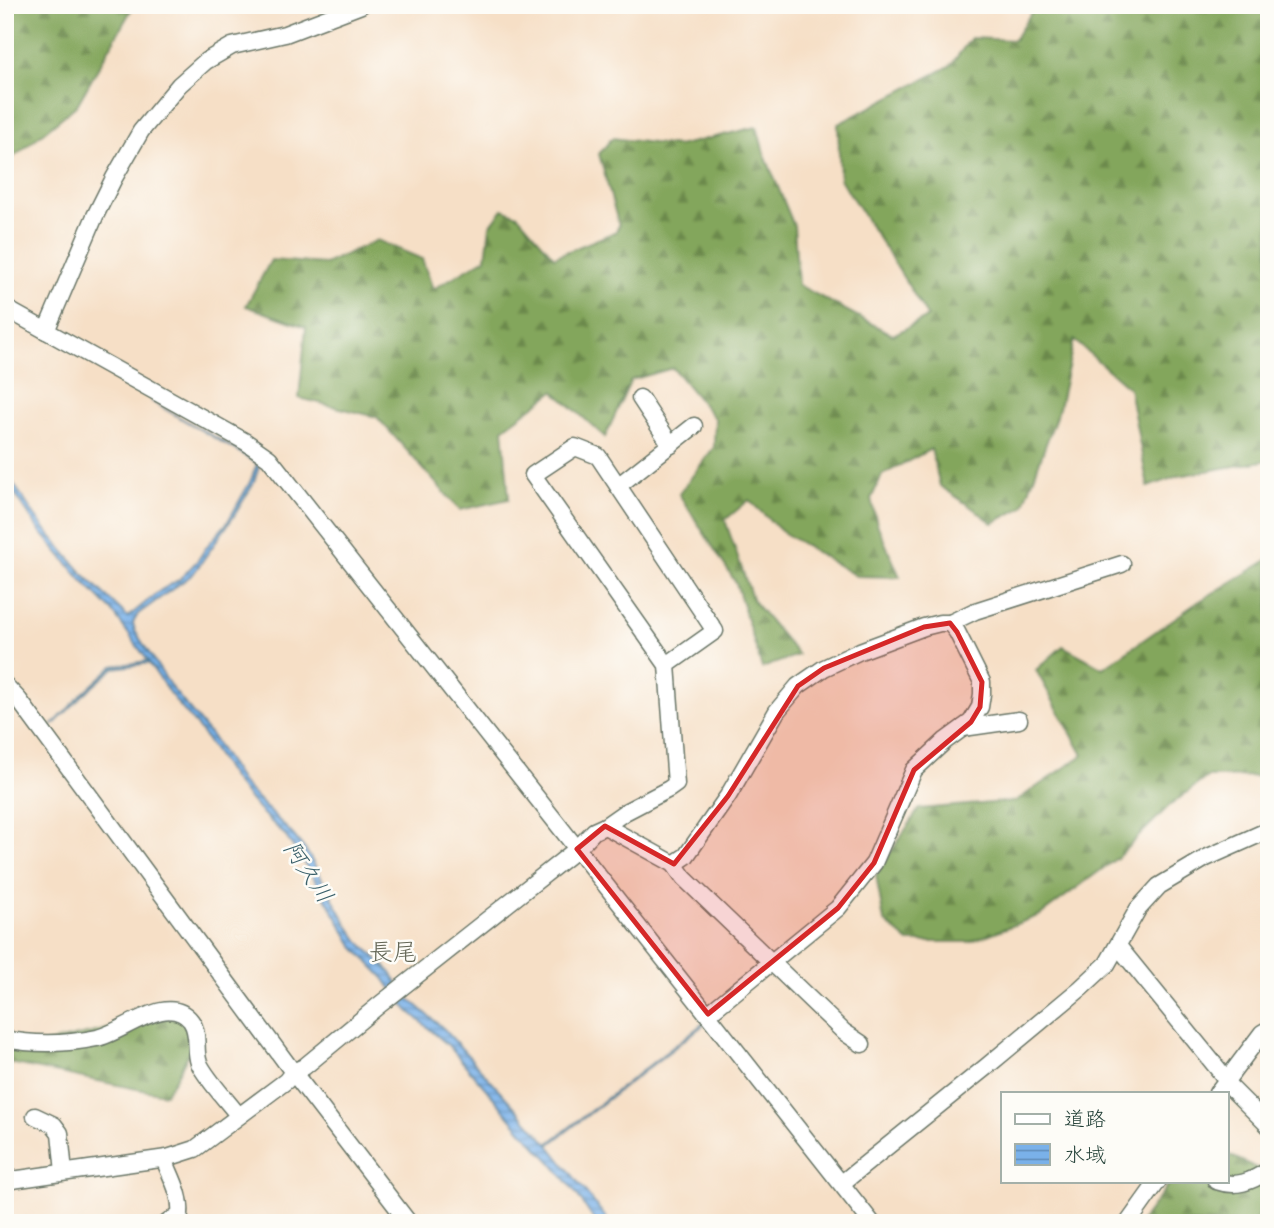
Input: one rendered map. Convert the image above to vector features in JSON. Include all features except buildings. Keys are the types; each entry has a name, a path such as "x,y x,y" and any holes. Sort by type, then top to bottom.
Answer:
{"street":[{"path":"46,331 114,178 141,131 179,85 206,61 232,46 285,34 361,5"},
{"path":"5,308 246,442 269,458 872,1223"},
{"path":"640,398 671,444"},
{"path":"618,486 694,426"},
{"path":"5,1181 164,1159 195,1149 286,1081 293,1072 304,1067 577,849 594,831 676,784 667,666 533,475 575,447 598,456 715,631 667,666"},
{"path":"674,864 685,856 728,796 777,711 798,686 824,668 860,651 924,628 950,623 975,611 1122,564"},
{"path":"708,1014 838,908 874,863 914,771 945,741 971,722 980,707 982,682 950,623"},
{"path":"5,685 19,700 293,1072 409,1223"},
{"path":"964,728 1019,720"},
{"path":"605,826 674,864 684,878 844,1032 862,1044"},
{"path":"842,1183 1107,964 1138,909 1159,886 1206,858 1269,830"},
{"path":"1118,946 1223,1085 1269,1126"},
{"path":"5,1039 38,1042 100,1038 155,1012 172,1010 184,1014 192,1023 197,1037 198,1062 238,1115"},
{"path":"1223,1085 1262,1033 1269,1029"},
{"path":"35,1116 54,1125 60,1133 64,1172"},
{"path":"164,1159 180,1197 181,1206 180,1214 167,1223"},
{"path":"1219,1182 1229,1185 1250,1182 1269,1170"},
{"path":"1128,1223 1157,1182"}],"highlighted area":[{"path":"950,623 957,632 982,682 980,707 971,722 914,770 874,863 838,908 708,1014 577,849 605,826 674,864 728,796 798,686 824,668 924,627"}],"green space":[{"path":"5,5 134,5 77,105 5,164"},
{"path":"1040,5 1238,5 1269,11 1269,460 1178,476 1148,487 1129,388 1074,340 1059,408 1023,507 993,523 940,486 931,449 882,475 871,499 877,524 900,577 856,576 781,531 749,500 725,520 753,601 798,655 762,668 736,583 679,494 714,447 715,419 673,368 631,380 605,437 554,391 503,429 509,499 460,510 377,417 299,398 306,327 246,306 271,260 325,264 377,240 422,259 433,289 486,258 490,226 503,209 518,215 554,257 615,232 619,226 599,154 612,138 677,146 757,127 764,153 794,226 798,285 893,335 928,317 840,179 838,124 950,66 971,38 1014,40 1033,10"},
{"path":"1269,557 1269,776 1207,777 1168,807 1117,858 1040,915 969,942 909,942 884,921 876,875 919,809 1016,801 1083,755 1036,670 1063,646 1103,668"},
{"path":"178,1017 187,1025 191,1049 165,1094 5,1062 5,1044 27,1048 146,1020"},
{"path":"1228,1154 1269,1174 1269,1223 1140,1223 1170,1182 1228,1182"}],"water":[{"name":"阿久川","path":"151,401 243,453 258,464 259,467 253,484 234,516 193,574 138,614 133,623 135,631 171,687 212,737 242,783 307,852 347,924 359,941 391,973 407,997 444,1029 548,1144 706,1023 549,1145 610,1223 596,1223 553,1164 449,1046 409,1011 384,978 354,947 312,875 284,834 234,781 200,730 149,663 114,668 52,726 81,695 113,666 148,661 112,611 39,530 5,479 5,471 49,534 83,574 128,617 161,590 180,579 198,560 227,523 257,464"}],"district":[{"name":"長尾","path":"393,950"}]}
